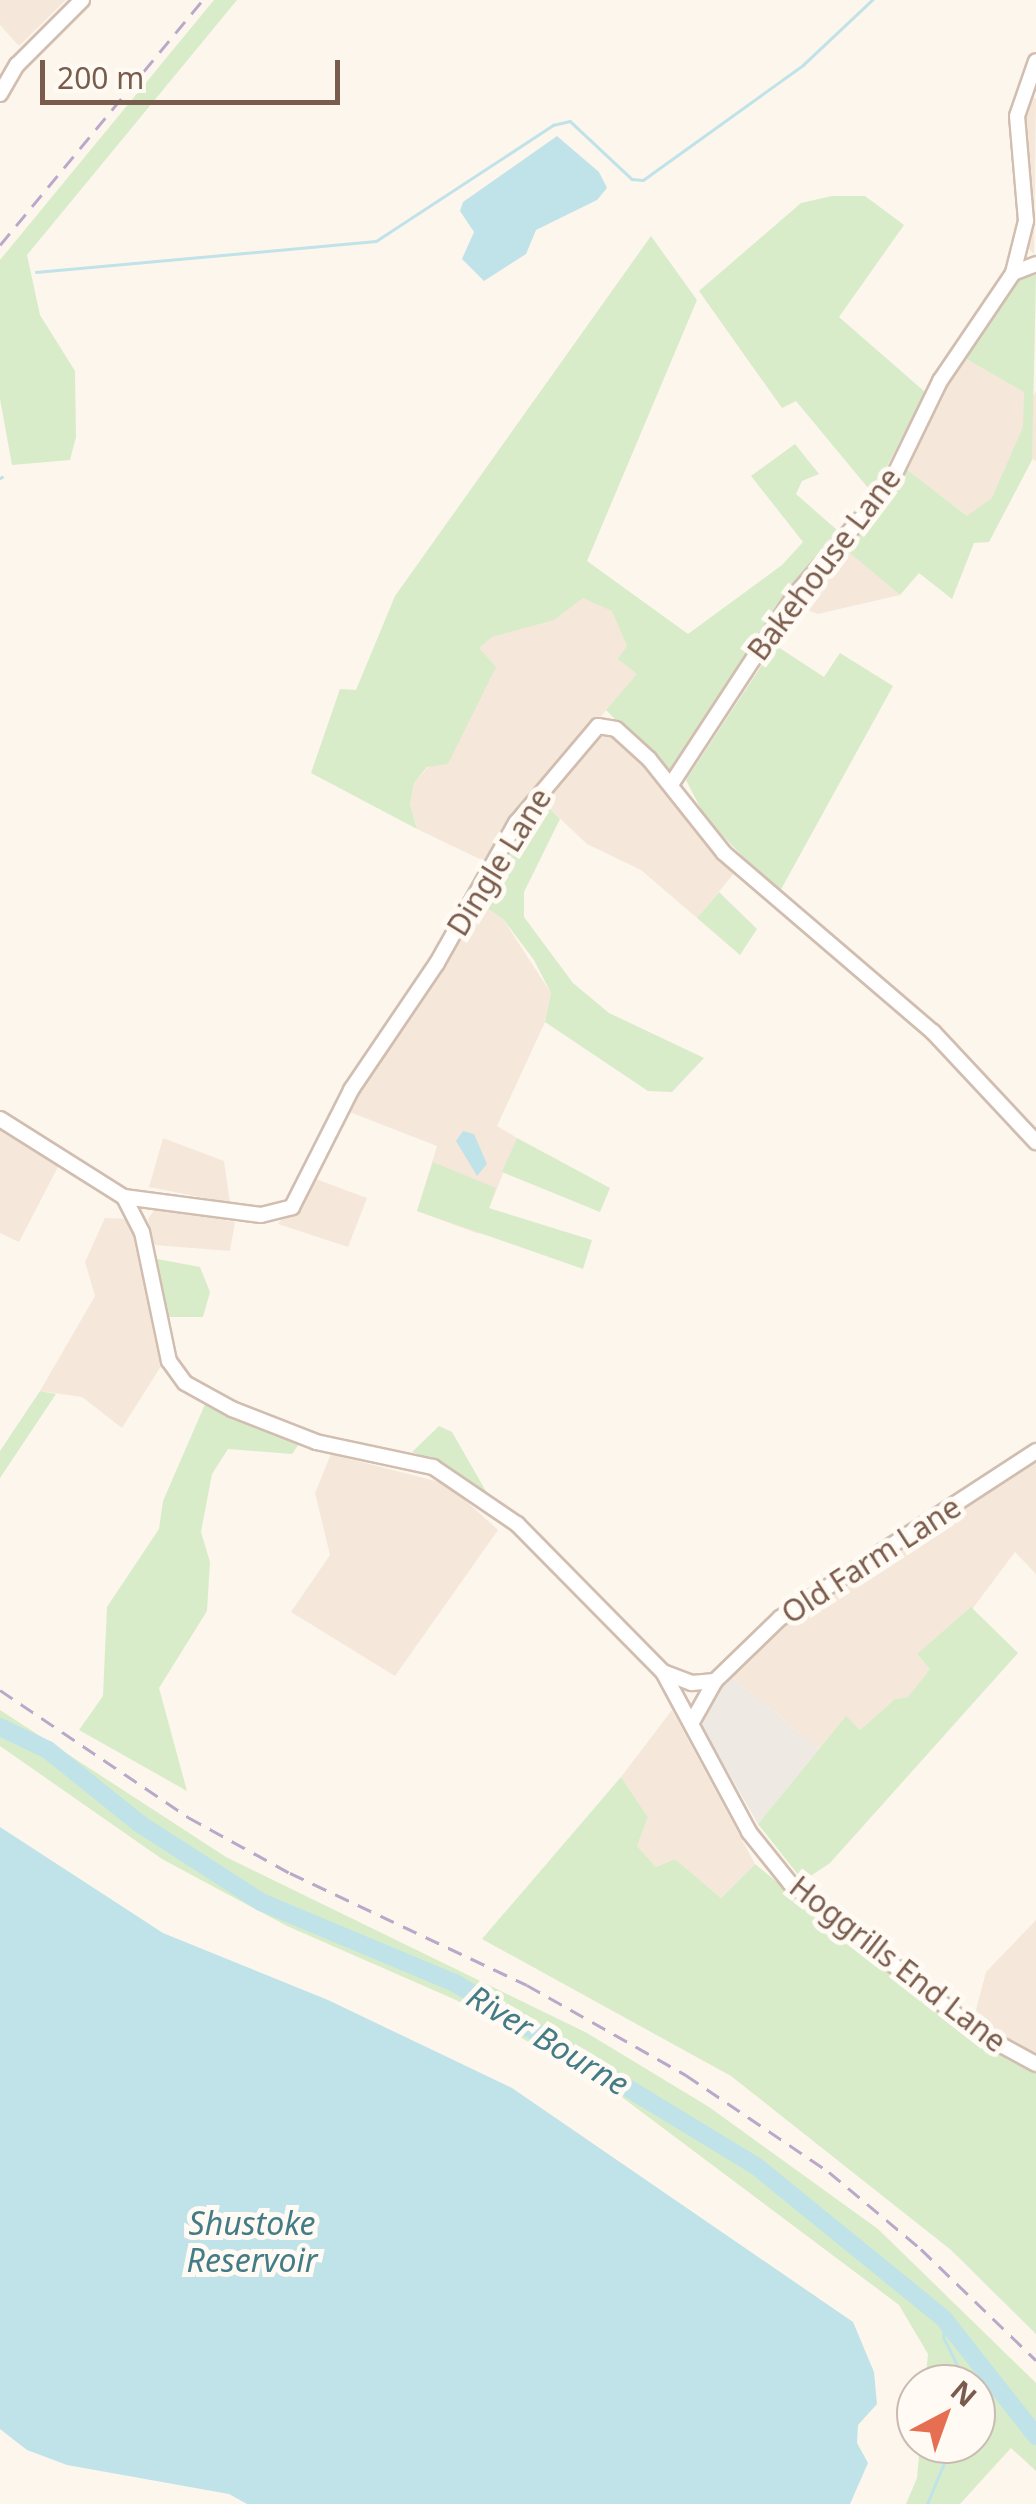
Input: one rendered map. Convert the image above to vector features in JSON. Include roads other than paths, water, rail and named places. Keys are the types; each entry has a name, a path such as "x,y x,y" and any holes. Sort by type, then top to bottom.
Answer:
{"street":[{"path":"0,94 17,65 82,0"},
{"name":"Bakehouse Lane","path":"672,783 795,594 889,486 940,381 1013,273 1026,215 1016,116 1036,60"},
{"path":"1013,273 1035,263 1021,248"},
{"name":"Dingle Lane","path":"124,1196 261,1215 292,1207 344,1103 437,963 516,824 598,726 616,728 672,783 724,853 933,1032 1036,1142"},
{"path":"0,1118 124,1196 138,1218 159,1200"},
{"name":"Hoggrills End Lane","path":"138,1218 169,1361 186,1382 302,1437 447,1473 550,1552 663,1672 749,1832 790,1883 988,2039 1036,2064"},
{"name":"Old Farm Lane","path":"692,1722 715,1681 780,1618 1036,1451"},
{"path":"663,1672 692,1683 715,1681"}],"water":[{"path":"557,136 599,172 607,188 597,200 536,230 526,254 484,281 462,259 474,232 460,211 463,202"},
{"path":"463,1131 474,1134 487,1164 477,1176 456,1141"},
{"name":"Shustoke Reservoir","path":"0,1827 163,1933 328,2000 512,2088 853,2322 874,2372 877,2404 858,2425 857,2443 868,2463 850,2504 247,2504 229,2494 67,2465 27,2450 0,2429"}],"waterway":[{"path":"36,272 376,241 553,125 570,121 632,179 643,180 803,65 872,0"},
{"name":"River Bourne","path":"0,1727 48,1750 140,1824 261,1902 455,1983 756,2166 944,2319 1036,2436"},
{"path":"944,2319 944,2338 957,2364"},
{"path":"927,2504 944,2464"}],"railway":[{"path":"0,245 203,0"},
{"path":"0,1690 188,1817 290,1873 527,1985 686,2075 829,2172 921,2249 1036,2360"}]}
